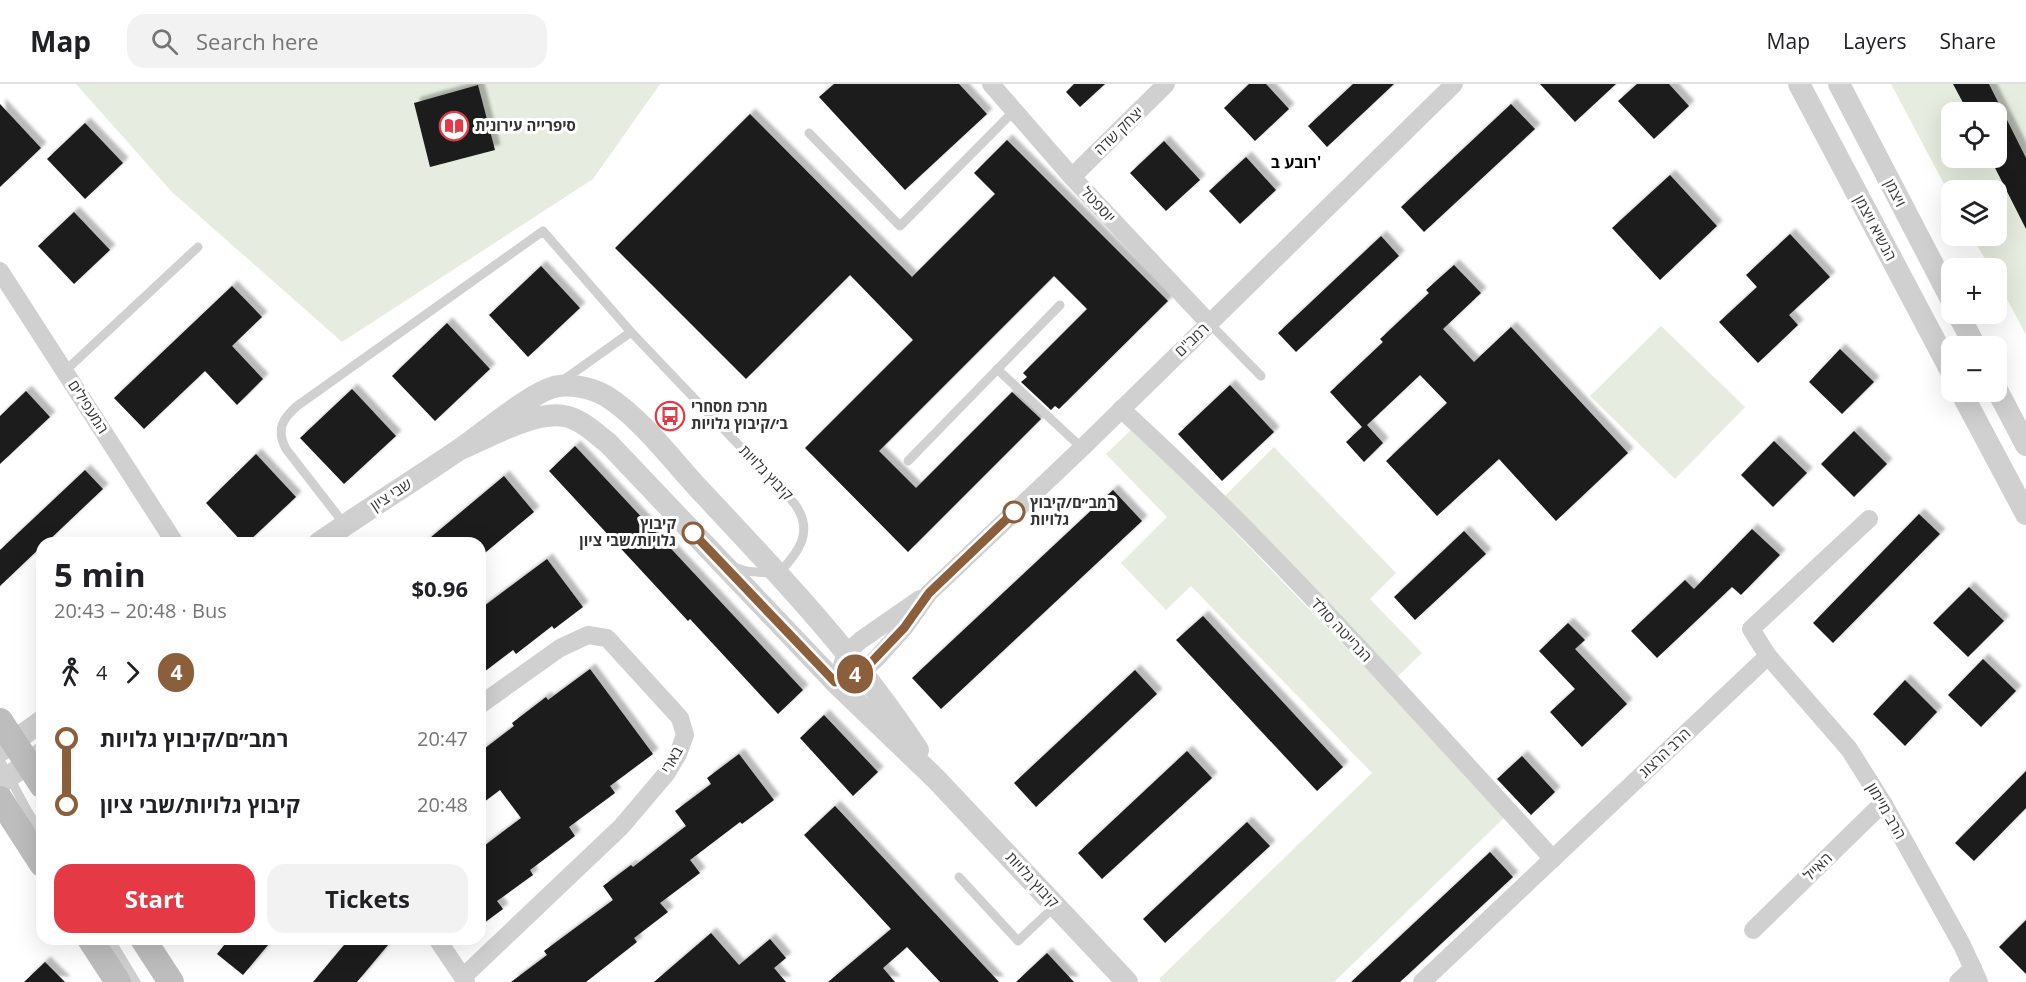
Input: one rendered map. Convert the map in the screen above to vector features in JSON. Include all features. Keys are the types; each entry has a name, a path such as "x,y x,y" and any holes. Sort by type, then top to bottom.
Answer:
{"main road":[{"path":"10,761 36,780"},
{"path":"10,761 36,845"},
{"path":"96,945 124,976"},
{"path":"147,945 171,982"}],"street":[{"name":"יוספטל","path":"992,84 1072,177 1209,323"},
{"name":"יצחק שדה","path":"1072,177 1167,84"},
{"name":"רמב\"ם","path":"846,652 868,634 929,593 1082,448 1454,84"},
{"name":"הנשיא ויצמן","path":"1799,84 1941,352"},
{"name":"ויצמן","path":"1839,84 1941,280"},
{"name":"המעפילים","path":"0,271 171,537"},
{"name":"קיבוץ גלויות","path":"554,387 573,386 590,389 606,396 636,421 778,574 846,652 895,715 936,779"},
{"name":"שבי ציון","path":"328,537 463,448 533,398 554,387"},
{"path":"1966,402 2026,514"},
{"path":"2003,402 2026,445"},
{"name":"הנרייטה סולד","path":"1121,409 1157,441 1291,575 1553,859"},
{"name":"שבי ציון","path":"463,448 547,415 576,420"},
{"name":"קיבוץ גלויות","path":"576,420 608,443 835,682 936,779 1127,982"},
{"path":"1768,656 1752,629 1869,519"},
{"name":"רמב\"ם","path":"835,682 862,672 904,628 929,593"},
{"name":"בארי","path":"464,980 621,826 666,774 678,754 685,735 680,718 607,638 588,635 560,648 486,701"},
{"path":"835,682 846,652"},
{"name":"הרב הרצוג","path":"1422,982 1768,656"},
{"name":"הרב מיימון","path":"1768,656 1848,749 1883,803 1962,945 1976,975"},
{"path":"10,761 36,728"},
{"name":"האייל","path":"1753,930 1883,803"},
{"path":"441,945 464,980"},
{"path":"1958,982 1976,975"}],"lane":[{"path":"809,133 900,226 1015,110"},
{"name":"קיבוץ גלויות","path":"345,525 286,449 280,435 283,419 297,406 543,231 631,332 801,512 804,533 800,544 791,560 778,574"},
{"path":"65,371 198,247"},
{"path":"908,461 1060,305"},
{"path":"1209,323 1261,376"},
{"path":"554,387 631,332"},
{"path":"997,369 1082,448"},
{"path":"723,564 746,571 778,574"},
{"path":"10,761 36,820"},
{"path":"959,877 1018,941 1056,906"},
{"path":"112,945 124,976 138,982"}],"shaded area":[{"path":"76,84 660,84 593,179 342,342 172,192"},
{"path":"1891,84 2026,84 2026,335 2007,299 2007,258 1984,258 1978,246 2007,246 2007,180 1942,180"},
{"path":"1661,326 1745,407 1675,479 1590,396"},
{"path":"1134,427 1507,815 1334,982 1162,982 1159,979 1372,773 1191,586 1166,610 1121,563 1167,517 1106,454"},
{"path":"1274,447 1396,573 1370,599 1422,653 1397,677 1223,498"}],"building":[{"path":"834,84 959,84 987,114 905,190 819,97"},
{"path":"1074,84 1105,84 1080,107 1066,92"},
{"path":"1249,84 1266,84 1289,109 1255,141 1224,108"},
{"path":"1353,84 1394,84 1327,147 1308,126"},
{"path":"1540,84 1616,84 1575,122"},
{"path":"1637,84 1669,84 1689,106 1654,139 1618,101"},
{"path":"1953,84 1989,84 1998,102 1963,102"},
{"name":"סיפרייה עירונית","path":"478,85 495,150 430,167 414,103"},
{"path":"0,104 41,148 0,187"},
{"path":"1511,104 1535,129 1424,232 1401,207"},
{"path":"750,114 912,277 995,194 974,173 1007,140 1168,301 1059,409 1055,406 1051,410 1021,382 1027,377 1023,373 1087,309 1054,276 879,451 916,488 1012,392 1041,419 908,552 805,448 913,340 850,275 746,379 615,248"},
{"path":"2007,120 2026,158 2026,229 2007,192 2007,180 2001,180 1995,168 2007,168"},
{"path":"85,123 123,163 85,199 47,159"},
{"path":"1164,141 1200,180 1166,211 1130,173"},
{"path":"1246,157 1276,190 1240,224 1209,191"},
{"path":"1670,175 1717,226 1660,280 1612,228"},
{"path":"74,212 110,250 74,284 38,246"},
{"path":"1790,234 1830,277 1789,315 1798,325 1758,363 1719,322 1757,287 1746,275"},
{"path":"1381,236 1399,256 1296,352 1278,333"},
{"path":"1454,265 1481,293 1443,329 1474,362 1511,327 1628,453 1556,521 1499,459 1437,516 1386,461 1447,403 1420,375 1367,425 1383,443 1364,462 1346,442 1362,427 1330,392 1383,342 1380,339 1429,293 1426,290"},
{"path":"541,266 580,308 528,357 489,315"},
{"path":"232,286 262,317 232,346 263,379 237,405 205,371 144,429 114,398"},
{"path":"447,323 490,369 435,421 392,376"},
{"path":"1840,349 1874,382 1842,414 1809,382"},
{"path":"1230,385 1274,432 1222,481 1178,434"},
{"path":"352,389 396,436 344,484 300,438"},
{"path":"26,391 50,417 0,464 0,416"},
{"path":"1854,431 1887,464 1854,497 1821,464"},
{"path":"1774,441 1807,473 1773,507 1741,475"},
{"path":"575,446 803,690 778,714 549,471"},
{"path":"256,454 296,497 253,537 237,537 206,503"},
{"path":"85,470 103,489 52,537 36,537 36,552 0,586 0,550"},
{"path":"504,476 534,512 486,552 486,537 431,537"},
{"path":"1113,490 1142,521 941,709 912,678"},
{"path":"1919,514 1940,534 1833,643 1813,623"},
{"path":"1752,529 1780,555 1741,595 1732,587 1657,658 1631,631 1685,580 1694,589"},
{"path":"1464,531 1486,554 1415,620 1394,597"},
{"path":"547,559 583,607 554,629 552,626 516,654 513,650 486,670 486,605"},
{"path":"1969,587 2004,621 1968,657 1933,623"},
{"path":"1203,616 1343,767 1317,791 1176,640"},
{"path":"1568,623 1585,640 1575,649 1627,704 1582,747 1550,712 1575,689 1539,651"},
{"path":"1983,659 2016,691 1981,727 1948,695"},
{"path":"590,669 653,754 610,786 615,793 569,827 575,836 530,870 533,875 497,901 503,909 486,922 486,844 521,818 500,790 486,800 486,747 514,726 512,723 546,697 548,700"},
{"path":"1135,670 1157,694 1036,807 1014,783"},
{"path":"1905,680 1937,712 1905,746 1873,714"},
{"path":"824,715 878,772 853,796 800,738"},
{"path":"1187,751 1212,778 1102,879 1078,853"},
{"path":"739,754 774,800 742,824 740,822 690,860 700,873 660,903 668,912 634,938 637,942 586,982 511,982 547,955 544,951 613,900 603,886 631,865 633,867 686,826 675,811 711,784 707,778"},
{"path":"1522,756 1555,792 1531,815 1497,779"},
{"path":"2026,771 2026,808 1974,861 1955,843"},
{"path":"835,806 999,982 940,982 907,947 883,968 895,982 828,982 891,929 804,835"},
{"path":"1247,822 1270,846 1165,943 1143,919"},
{"path":"1490,852 1513,877 1400,982 1351,982"},
{"path":"2026,920 2026,974 1999,947"},
{"path":"711,933 739,965 770,939 786,958 774,968 786,982 654,982"},
{"path":"224,945 268,945 243,975 217,954"},
{"path":"344,945 388,945 357,982 313,982"},
{"path":"1047,953 1074,982 1016,982"},
{"path":"45,962 65,982 24,982"}],"bus line":[{"name":"4","path":"693,533 835,682 862,672 904,628 929,593 1014,512"}],"place":[{"name":"סיפרייה עירונית","path":"454,126"},
{"name":"מרכז מסחרי ב׳/קיבוץ גלויות","path":"670,416"},
{"name":"רמב״ם/קיבוץ גלויות","path":"1014,512"},
{"name":"קיבוץ גלויות/שבי ציון","path":"693,533"}],"district":[{"name":"רובע ב'","path":"1296,162"}]}
